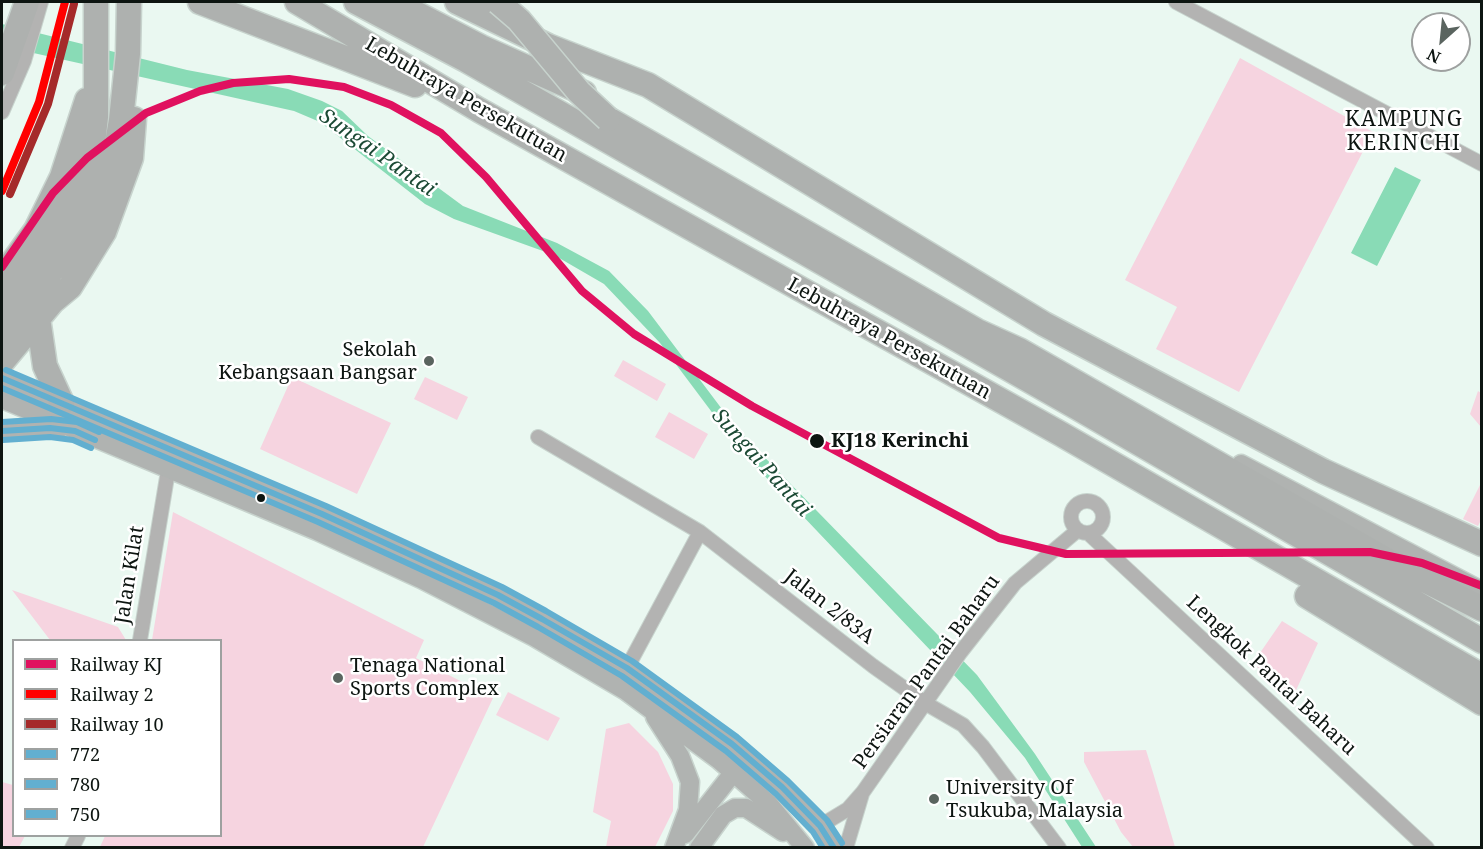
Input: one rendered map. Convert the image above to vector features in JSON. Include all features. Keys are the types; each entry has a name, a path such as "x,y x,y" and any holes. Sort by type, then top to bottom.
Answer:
{"highway":[{"path":"2,73 27,2"},
{"path":"2,306 51,244 75,199 94,135 96,2"},
{"path":"2,362 52,302 70,288 104,232 131,158 129,2"},
{"path":"200,2 479,110"},
{"name":"Lebuhraya Persekutuan","path":"297,2 479,110 1061,434 1482,676"},
{"name":"Lebuhraya Persekutuan","path":"356,2 466,60 1482,641"},
{"path":"394,2 482,47 614,107 737,175 989,322 1018,350"},
{"path":"498,2 519,20 579,92 608,119 894,282 977,332 1018,350 1404,570 1482,609"},
{"path":"462,4 548,46 648,85 1044,324 1323,471 1482,558"},
{"path":"38,318 15,336 2,334 62,258 98,197 117,143 128,54"},
{"path":"2,277 36,230 62,177 96,84"},
{"path":"894,282 1037,372 1078,408"},
{"path":"38,318 45,366 62,403"},
{"path":"1323,471 1482,544"},
{"path":"1153,488 1287,584 1480,702"},
{"path":"1376,580 1482,633"}],"main road":[{"path":"2,378 429,562 498,595 627,668 747,757 782,787 820,826 834,848"},
{"path":"2,399 168,471 317,531 421,579 534,637 626,691 734,771 768,803 804,848"},
{"path":"2,431 50,428 75,431"},
{"path":"1178,441 1204,444 1482,591"},
{"path":"648,707 680,756 690,782 688,810 674,848"},
{"path":"674,848 747,757"},
{"path":"699,848 723,815 735,808 746,808 768,820 804,848"}],"street":[{"path":"2,112 24,61 41,2"},
{"path":"1176,2 1482,164"},
{"name":"Jalan 2/83A","path":"538,438 700,532 925,703 963,725 983,747 1059,848"},
{"name":"Jalan Kilat","path":"140,639 168,471"},
{"name":"Persiaran Pantai Baharu","path":"820,826 848,809 863,792 960,653 1015,583 1083,531"},
{"name":"Lengkok Pantai Baharu","path":"1083,531 1427,848"},
{"path":"627,668 700,532"},
{"name":"Persiaran Pantai Baharu","path":"846,848 863,792"}],"shaded area":[{"path":"1240,58 1373,132 1239,392 1156,349 1177,307 1125,280"},
{"path":"623,360 666,384 657,401 614,376"},
{"path":"292,377 391,423 357,494 260,449"},
{"path":"425,377 468,397 457,420 414,399"},
{"path":"1478,391 1481,393 1481,427 1470,414"},
{"path":"669,412 708,434 694,459 655,437"},
{"path":"1481,483 1481,520 1478,526 1463,519"},
{"name":"Tenaga National Sports Complex","path":"173,512 424,640 416,658 493,698 423,847 100,847 105,837 222,837 222,639 152,639"},
{"path":"12,590 118,627 125,639 49,639"},
{"path":"1282,621 1318,643 1291,701 1253,663"},
{"path":"508,692 560,718 548,741 496,715"},
{"path":"629,723 658,752 673,784 673,811 655,847 606,847 611,821 593,812 606,729"},
{"path":"1146,750 1175,847 1133,847 1121,832 1084,762 1084,752"},
{"path":"2,782 12,785 12,837 24,837 19,847 2,847"}],"water":[{"name":"Sungai Pantai","path":"2,24 187,70 288,89 322,101 342,111 368,136 463,206 557,243 609,271 648,311 737,429 977,675 1035,754 1096,847 1082,847 1025,758 970,692 741,451 660,343 604,284 554,255 454,219 425,204 320,122 294,111 2,46"},
{"path":"1395,167 1421,180 1377,266 1351,253"}],"rail line":[{"name":"2","path":"2,191 39,102 65,2"},
{"name":"10","path":"10,194 48,104 74,4"},
{"name":"KJ","path":"2,267 53,193 87,158 146,113 200,91 233,83 289,79 344,87 391,105 441,133 486,177 582,291 634,334 752,406 999,538 1066,554 1370,552 1422,563 1482,586"}],"transit line":[{"name":"750","path":"6,370 326,506 502,587 546,611 632,661 737,737 788,781 827,820 842,843"},
{"name":"772","path":"2,378 322,514 498,595 542,619 627,668 732,744 782,787 820,826 834,848"},
{"name":"780","path":"2,388 318,522 494,603 538,627 622,676 726,751 776,794 813,832 823,848"},
{"name":"750","path":"2,422 51,419 77,422 99,432"},
{"name":"772","path":"2,431 50,428 75,431 95,440"},
{"name":"780","path":"3,440 50,437 73,440 91,448"}],"place":[{"name":"Sekolah Kebangsaan Bangsar","path":"429,361"},
{"name":"KJ18 Kerinchi","path":"817,441"},
{"name":"Tenaga National Sports Complex","path":"338,678"},
{"name":"University Of Tsukuba, Malaysia","path":"934,799"}],"district":[{"name":"KAMPUNG KERINCHI","path":"1404,132"}]}
